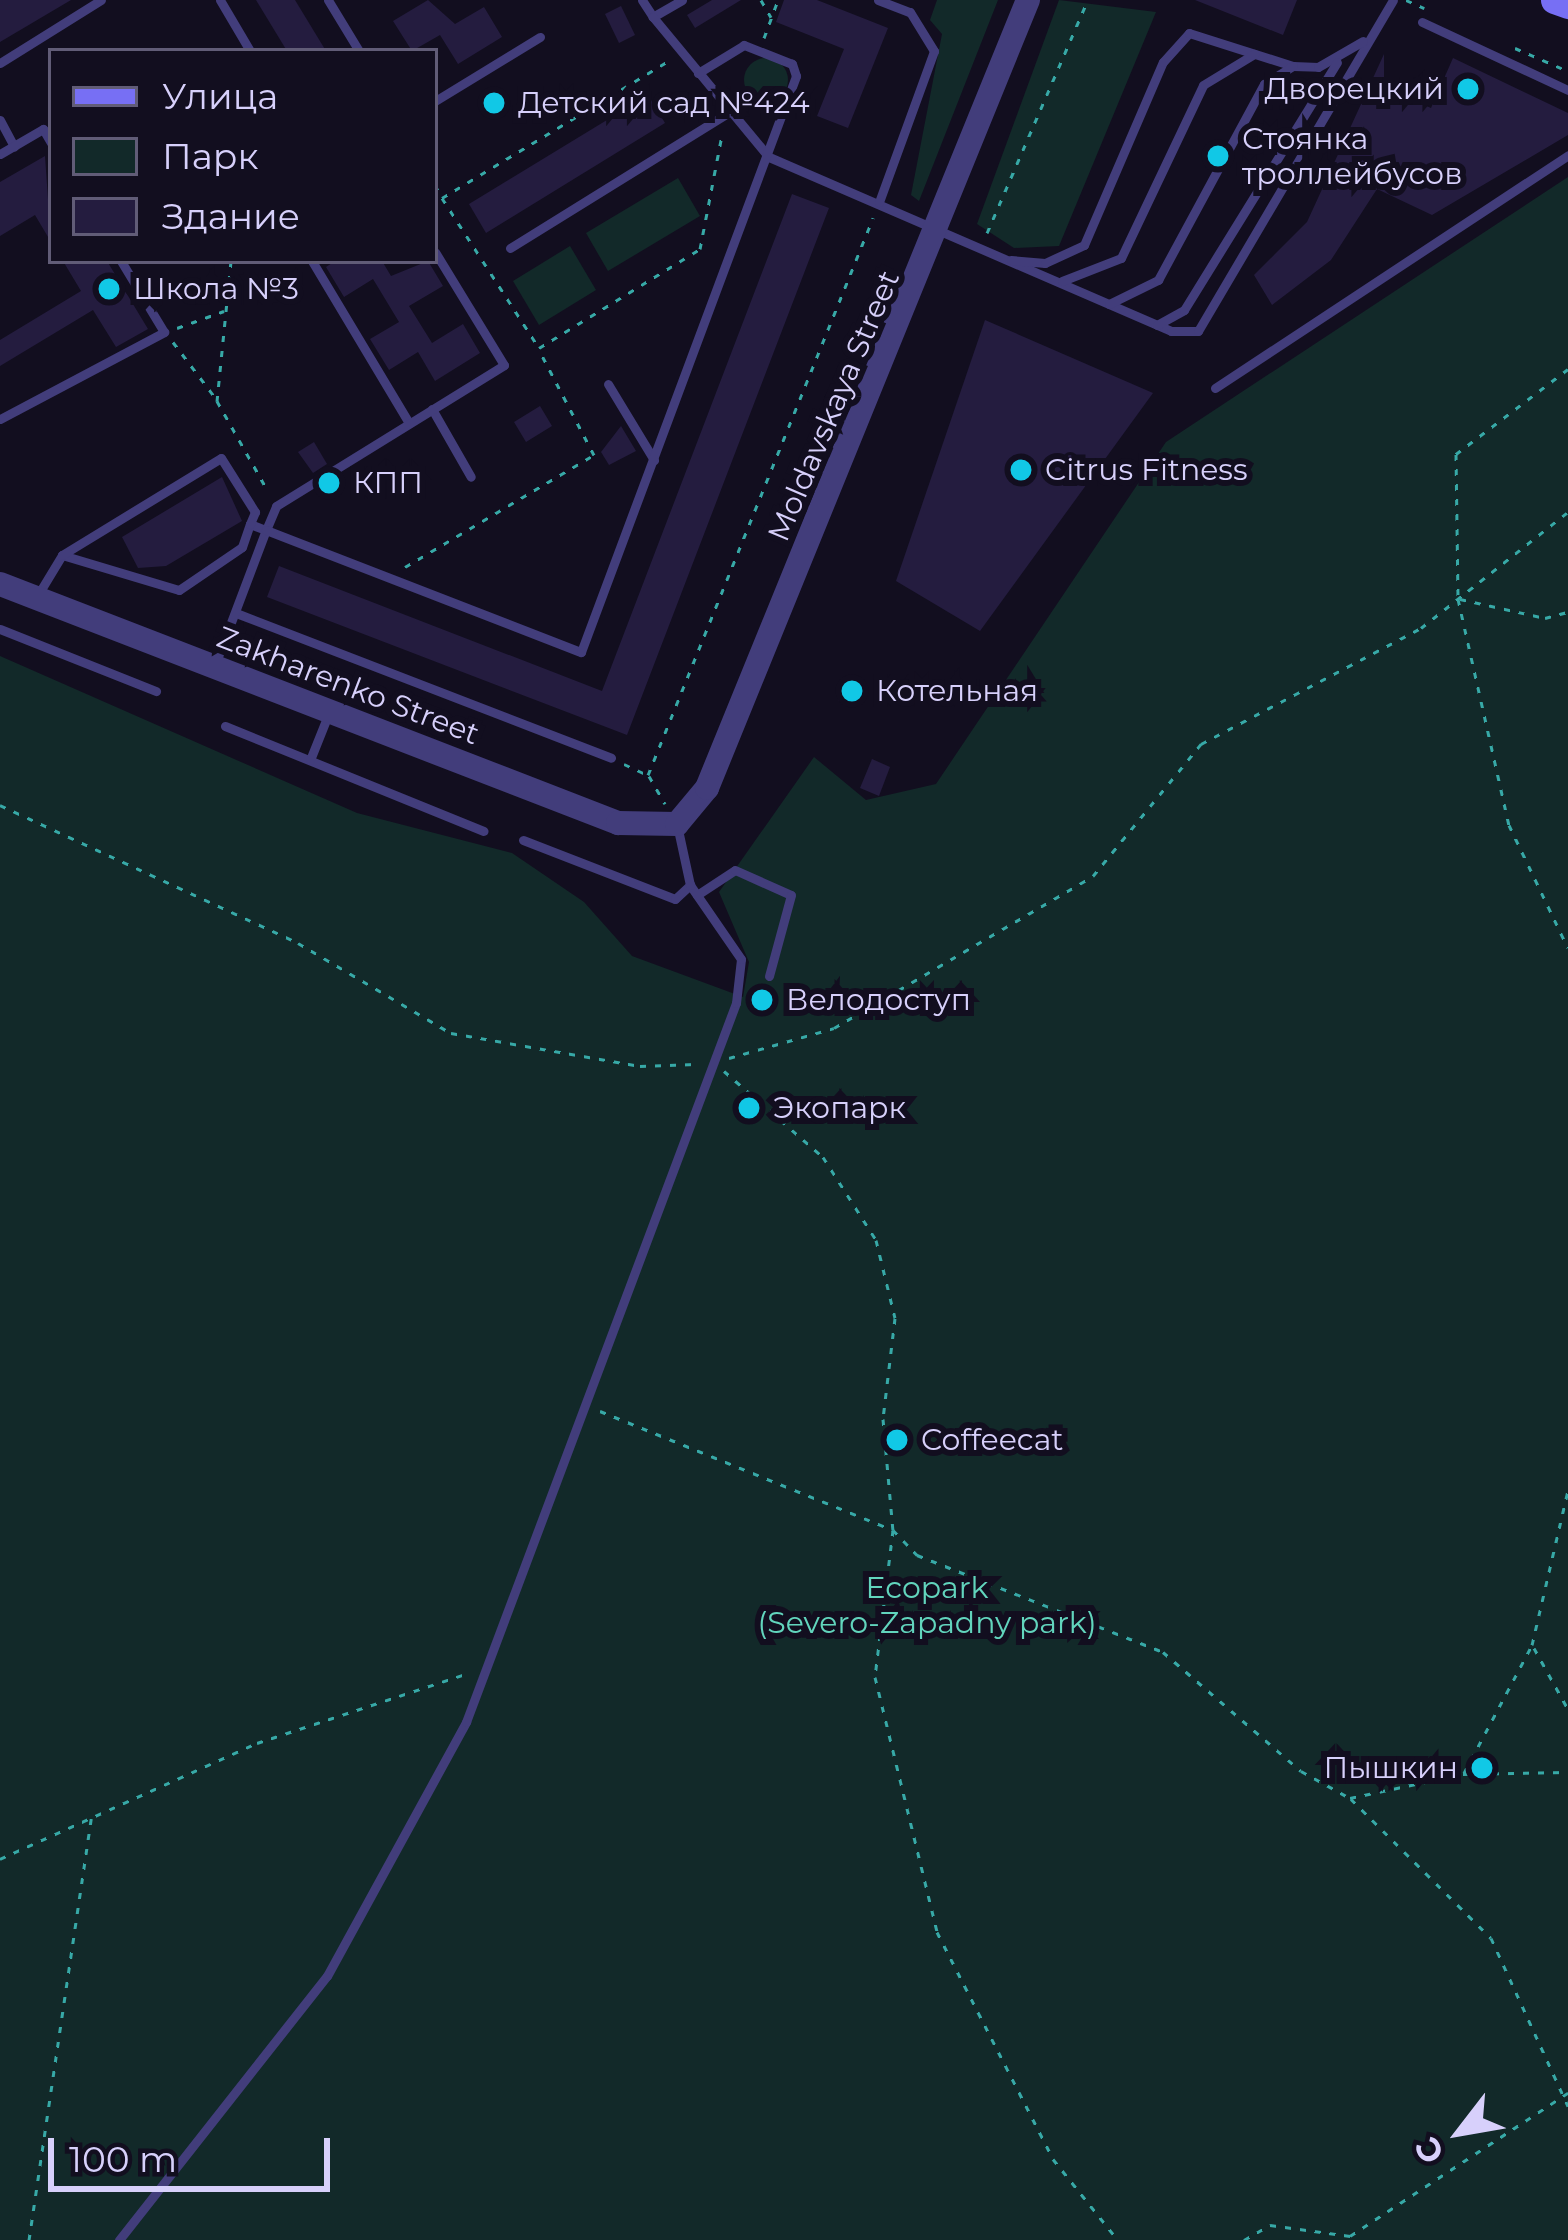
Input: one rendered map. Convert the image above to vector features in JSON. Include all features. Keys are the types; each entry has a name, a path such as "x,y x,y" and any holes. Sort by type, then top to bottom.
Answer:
{"main road":[{"path":"1554,0 1568,5"}],"street":[{"name":"Moldavskaya Street","path":"677,824 706,788 939,231 1028,0"},
{"name":"Zakharenko Street","path":"0,584 618,823 677,824"}],"lane":[{"path":"0,62 101,0"},
{"path":"220,0 248,48"},
{"path":"328,0 356,48"},
{"path":"642,0 727,114 769,157 1157,325 1198,331 1389,0"},
{"path":"653,17 682,0"},
{"path":"878,0 910,12 934,51 879,202"},
{"path":"910,12 918,0"},
{"path":"1422,22 1568,90"},
{"path":"1157,325 1184,310 1340,58 1376,24"},
{"path":"1003,259 1045,263 1084,245 1172,46 1207,32 1293,66"},
{"path":"438,99 540,37"},
{"path":"250,524 581,652 796,76 744,45 698,73"},
{"path":"1055,282 1121,258 1203,85 1259,53"},
{"path":"1109,304 1158,280 1264,84 1293,66 1340,58"},
{"path":"510,248 727,114"},
{"path":"0,120 14,146"},
{"path":"0,154 43,129 48,138"},
{"path":"1215,388 1568,155"},
{"path":"214,667 276,506 504,365 438,256"},
{"path":"0,419 164,332 123,264"},
{"path":"314,264 409,423"},
{"path":"608,385 654,460"},
{"path":"433,409 471,477"},
{"path":"36,598 62,555 221,458 255,512 242,547 179,590 62,555"},
{"path":"236,613 611,758"},
{"path":"0,629 156,691"},
{"path":"310,760 329,711"},
{"path":"225,726 483,831"},
{"path":"119,2240 327,1976 487,1667 712,1063 740,959 694,890 677,824"},
{"path":"523,840 675,899 735,870 791,895 769,976"}],"path":[{"path":"761,0 772,18"},
{"path":"760,51 778,0"},
{"path":"979,251 1088,0"},
{"path":"442,198 682,52"},
{"path":"538,348 700,249 727,114"},
{"path":"388,577 594,455 538,348 438,191"},
{"path":"648,775 879,202"},
{"path":"217,400 231,264"},
{"path":"226,310 164,332 217,400 276,506"},
{"path":"1568,369 1456,454 1458,599 1509,825 1568,948"},
{"path":"0,805 298,943 452,1033 640,1066 712,1063 834,1028 1093,876 1201,744 1458,599 1568,512"},
{"path":"1458,599 1545,618 1568,612"},
{"path":"611,758 648,775 677,824"},
{"path":"712,1063 823,1157 876,1240 895,1318 883,1419 893,1530 874,1677 937,1932 1053,2159 1118,2240"},
{"path":"588,1405 893,1530 917,1555 1163,1652 1301,1771 1350,1798 1491,1938 1567,2094 1568,2106"},
{"path":"1463,1774 1532,1645 1568,1490"},
{"path":"1532,1645 1568,1709"},
{"path":"0,1858 257,1743 487,1667"},
{"path":"1350,1798 1463,1774 1568,1772"},
{"path":"29,2240 92,1817"},
{"path":"1244,2240 1270,2225 1350,2236 1567,2094"}],"green space":[{"path":"937,0 998,0 919,201 911,195 942,34 930,20"},
{"path":"1059,0 1156,12 1059,246 1014,248 977,224"},
{"path":"766,58 782,64 788,80 782,96 766,102 750,96 744,80 750,64"},
{"name":"Ecopark (Severo-Zapadny park)","path":"1568,177 1568,2240 0,2240 0,656 357,813 512,853 584,902 632,956 743,997 749,962 719,892 814,757 866,800 936,784 1166,442"},
{"path":"678,178 700,216 608,271 586,233"},
{"path":"570,246 596,290 539,325 513,281"}],"building":[{"path":"0,0 71,0 0,42"},
{"path":"256,0 295,0 324,48 285,48"},
{"path":"428,0 455,24 484,7 502,37 458,64 440,35 410,48 393,21"},
{"path":"712,0 741,0 695,28 687,15"},
{"path":"784,0 817,0 888,28 848,128 817,116 844,49 776,22"},
{"path":"1195,0 1297,0 1283,35"},
{"path":"621,6 635,35 619,43 605,14"},
{"path":"1384,54 1384,88 1431,108 1453,58 1568,113 1568,135 1432,215 1377,189 1331,260 1272,305 1254,275 1307,222"},
{"path":"648,95 665,123 486,233 469,204"},
{"path":"45,156 48,237 35,215 0,236 0,182"},
{"path":"792,194 829,208 627,735 267,597 279,566 602,691"},
{"path":"65,264 109,264 148,329 116,347 93,310 0,366 0,340 81,291"},
{"path":"384,264 391,276 430,264 443,286 409,306 432,343 463,324 480,353 435,381 418,352 389,370 370,339 399,322 373,279 344,297 326,267"},
{"path":"985,320 1153,393 980,631 896,581"},
{"path":"540,406 552,426 526,442 514,422"},
{"path":"621,426 636,451 609,465 601,452"},
{"path":"314,442 327,464 313,473 298,452"},
{"path":"222,477 242,521 166,566 138,568 122,537"},
{"name":"Котельная","path":"849,676 865,682 854,707 838,700"},
{"path":"872,759 890,767 879,796 860,788"}],"place":[{"name":"Дворецкий","path":"1468,89"},
{"name":"Детский сад №424","path":"494,103"},
{"name":"Стоянка троллейбусов","path":"1218,156"},
{"name":"Школа №3","path":"109,289"},
{"name":"Citrus Fitness","path":"1021,470"},
{"name":"КПП","path":"329,483"},
{"name":"Котельная","path":"852,691"},
{"name":"Велодоступ","path":"762,1000"},
{"name":"Экопарк","path":"749,1108"},
{"name":"Coffeecat","path":"897,1440"},
{"name":"Пышкин","path":"1482,1768"}]}
